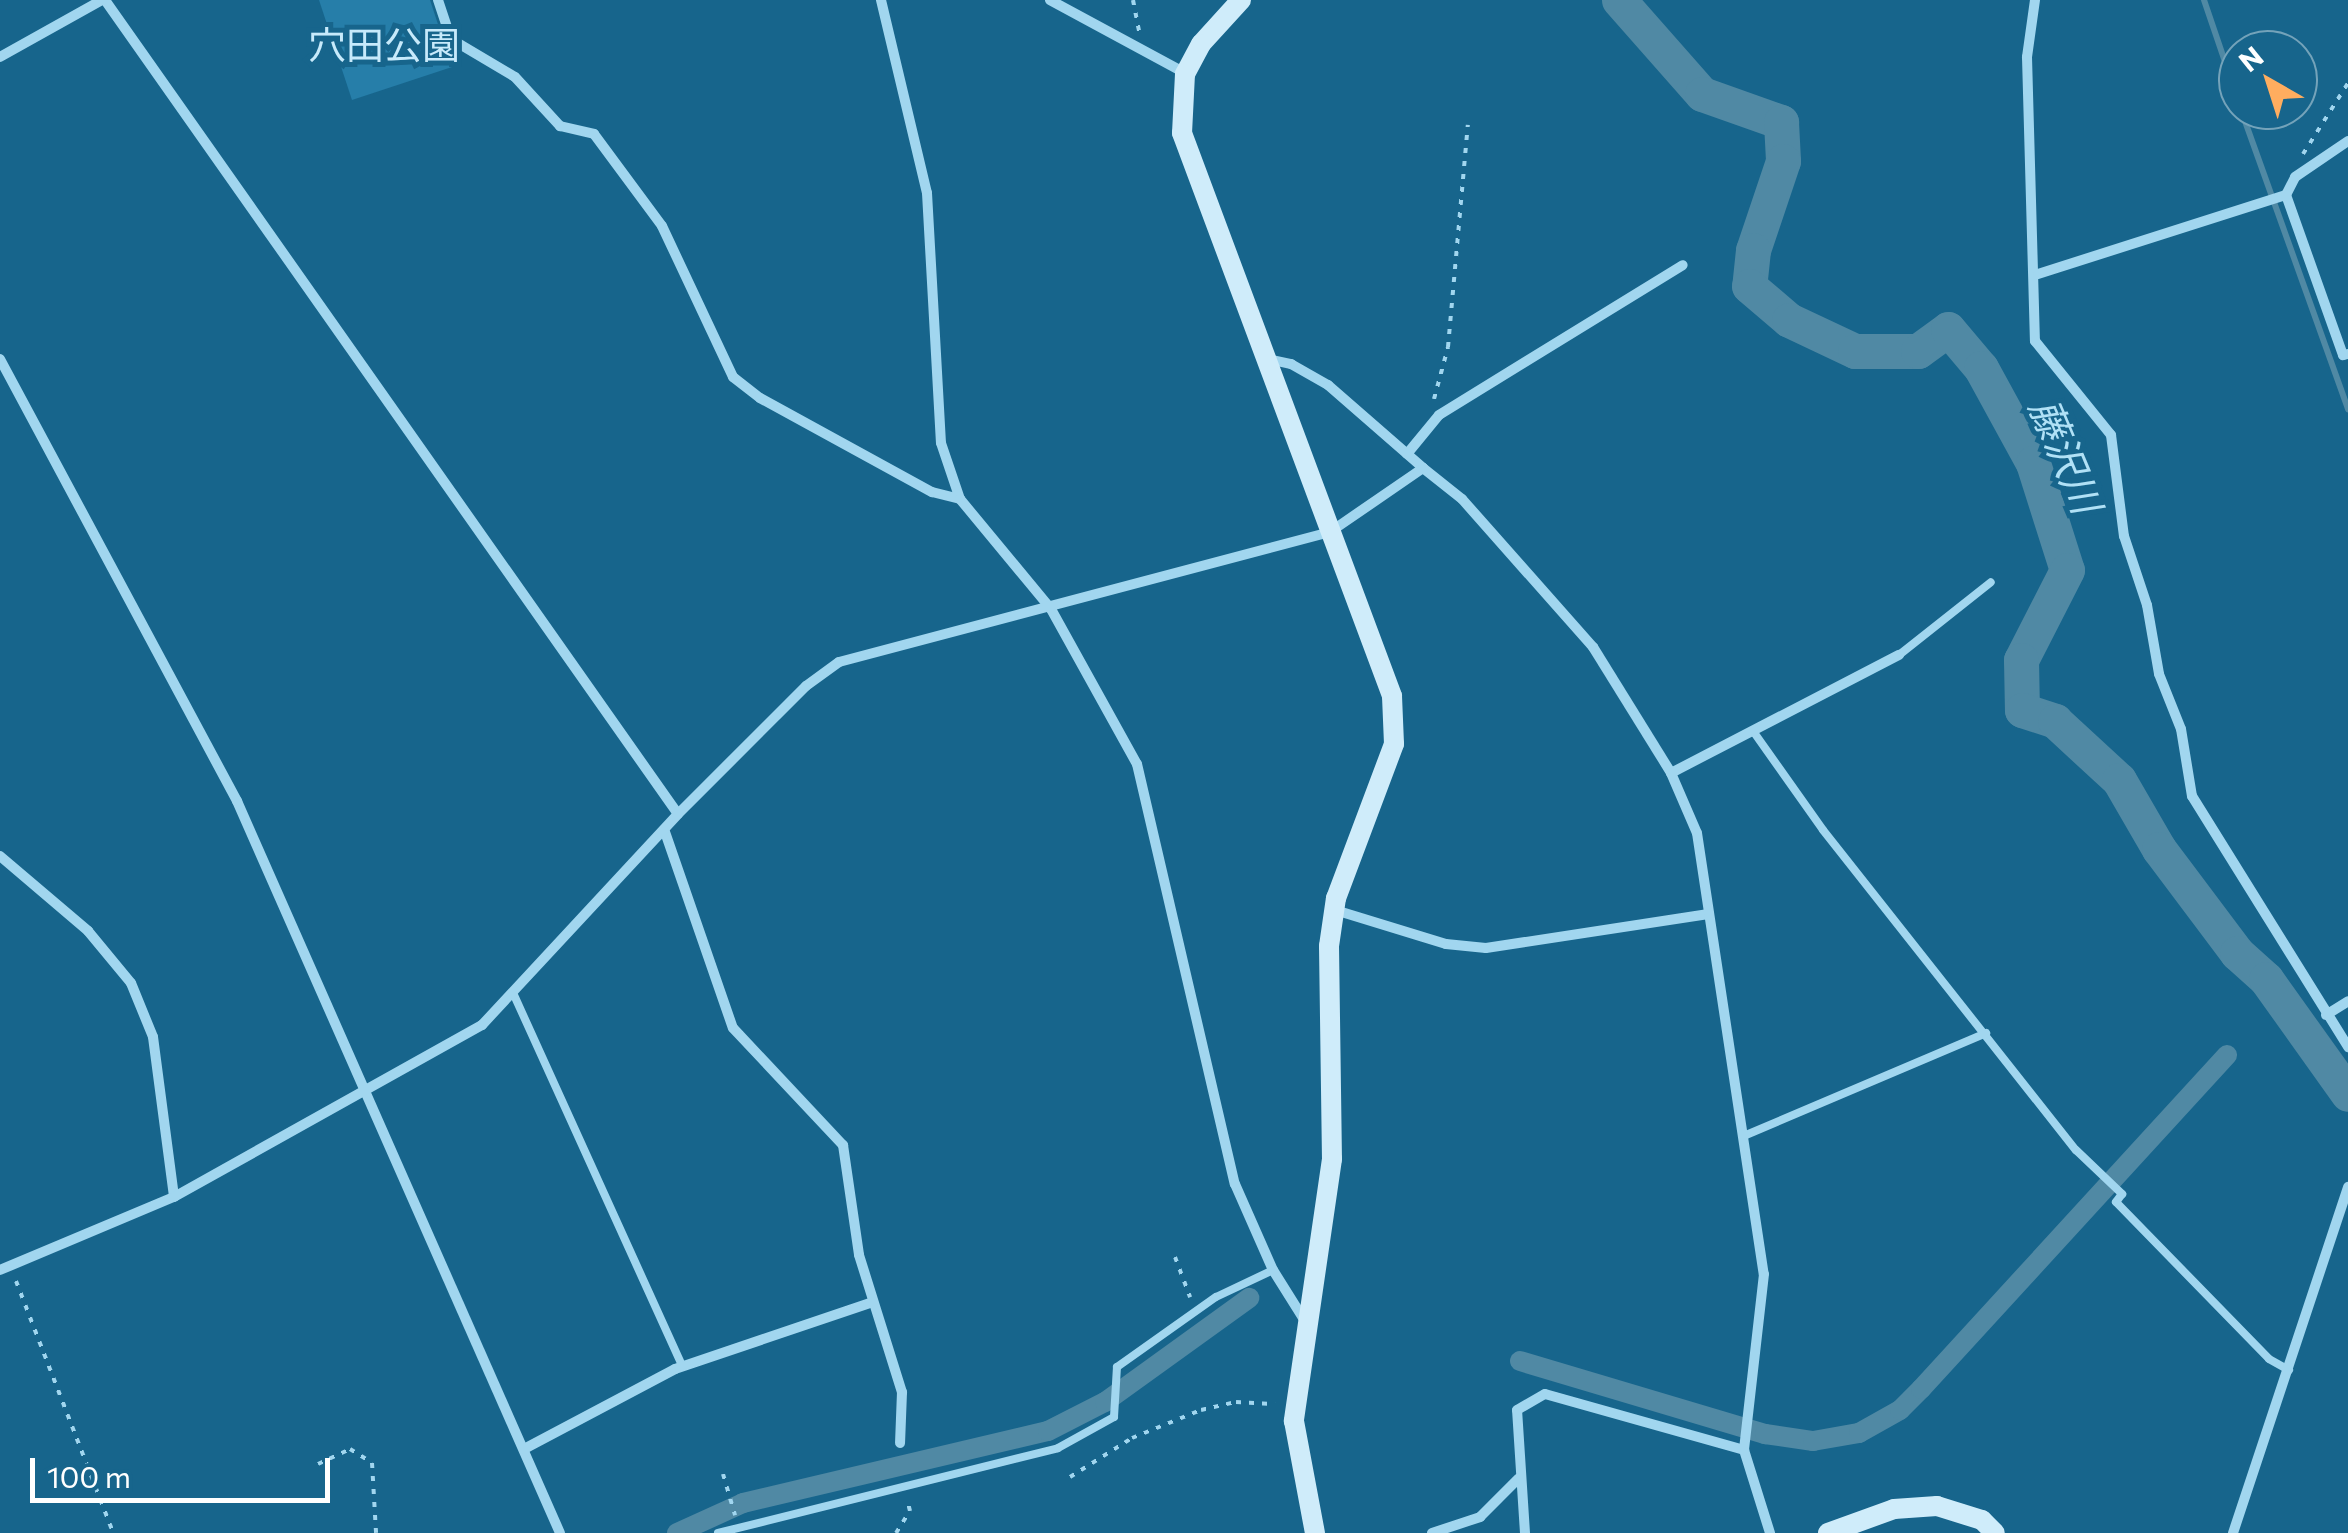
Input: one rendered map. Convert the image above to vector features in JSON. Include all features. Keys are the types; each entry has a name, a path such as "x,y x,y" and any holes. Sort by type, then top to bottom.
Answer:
{"street":[{"path":"0,57 104,0 678,814"},
{"path":"438,0 451,39 515,77 560,126 594,134 662,226 733,377 760,398 932,492 960,499"},
{"path":"880,0 927,192 941,443 960,499 1051,609 1137,764 1235,1184 1273,1270 1309,1326"},
{"path":"1050,0 1186,74"},
{"path":"1242,0 1201,44 1186,74 1182,133 1392,696 1394,744 1334,910 1332,1159 1295,1405 1296,1450 1315,1533"},
{"path":"2035,0 2028,56 2038,274 2035,341 2111,435 2124,536 2148,605 2159,674 2181,729 2192,796 2348,1047"},
{"path":"2038,274 2286,195 2295,177 2348,141"},
{"path":"2286,195 2343,356 2348,354"},
{"path":"1407,454 1439,415 1683,265"},
{"path":"1263,358 1291,364 1328,384 1462,499 1566,612 1671,773 1697,833 1746,1135 1764,1274 1752,1417 1745,1445 1770,1533"},
{"path":"0,359 236,802 560,1533"},
{"path":"5,1268 174,1197 450,1047 514,995 678,814 806,686 839,662 1051,609 1330,532 1424,468"},
{"path":"1671,773 1899,655"},
{"path":"665,832 733,1028 843,1145 859,1255 902,1392 900,1443"},
{"path":"0,856 88,931 132,983 153,1037 174,1197"},
{"path":"1334,910 1446,944 1486,948 1708,914"},
{"path":"2326,1015 2348,1001"},
{"path":"2233,1533 2348,1187"},
{"path":"524,1448 682,1366 873,1302"},
{"path":"1525,1533 1518,1479 1517,1410 1545,1394 1745,1445"},
{"path":"1432,1533 1480,1517 1518,1479"},
{"path":"1828,1533 1894,1509 1937,1506 1982,1520 1995,1533"}],"lane":[{"path":"1899,655 1991,582"},
{"path":"1753,730 1824,830 2098,1173 2118,1191 2116,1202 2269,1359 2289,1370"},
{"path":"514,995 682,1366"},
{"path":"1746,1135 1986,1033"},
{"path":"718,1533 1058,1448 1110,1421 1117,1410 1117,1367 1196,1310 1273,1270"}],"path":[{"path":"1133,0 1139,47"},
{"path":"2295,177 2306,142 2348,83"},
{"path":"1424,432 1448,347 1468,126"},
{"path":"1175,1257 1196,1310"},
{"path":"5,1268 113,1533"},
{"path":"1070,1477 1132,1438 1224,1403 1295,1405"},
{"path":"318,1464 350,1450 372,1463 376,1533"},
{"path":"723,1474 737,1520"},
{"path":"896,1533 910,1511 899,1486"}],"green space":[{"name":"穴田公園","path":"319,0 430,0 452,67 352,100"}],"waterway":[{"name":"藤沢川","path":"1619,0 1702,94 1781,122 1783,161 1753,250 1749,286 1789,320 1855,351 1918,351 1948,329 1981,368 2033,463 2067,570 2021,660 2022,710 2055,721 2119,780 2159,849 2237,953 2266,979 2348,1094"},
{"path":"2204,0 2218,41"},
{"path":"2248,130 2348,409"},
{"path":"1520,1361 1765,1434 1813,1441 1859,1433 1900,1410 1921,1389 2227,1055"},
{"path":"677,1533 743,1503 1048,1431 1105,1402 1249,1298"}]}
